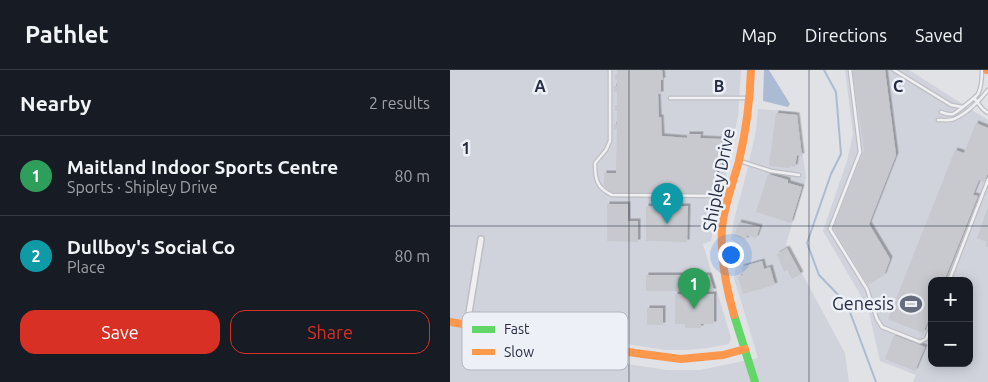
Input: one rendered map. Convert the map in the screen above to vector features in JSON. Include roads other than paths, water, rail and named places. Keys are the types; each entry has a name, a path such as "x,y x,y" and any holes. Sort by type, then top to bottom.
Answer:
{"street":[{"name":"Shipley Drive","path":"750,70 749,98 742,146 729,196 721,240 727,288 755,382"},
{"path":"469,312 481,239"},
{"path":"628,352 681,358 723,355 745,349"}],"lane":[{"path":"610,70 610,141 606,150 595,163 595,178 606,192 612,195 729,196"},
{"path":"850,70 860,152 830,229 867,289 877,319 882,327 920,342 926,339 928,334"},
{"path":"894,70 951,105 962,107"},
{"path":"941,112 948,115 952,114 978,94 981,86 982,70"},
{"path":"938,120 954,119 978,102 988,90"},
{"path":"670,98 749,98"},
{"path":"974,98 980,108 988,113"},
{"path":"739,161 770,171 799,175"},
{"path":"951,277 988,180"}],"water":[{"path":"764,70 769,70 790,104 788,107 763,101"}],"waterway":[{"path":"824,70 836,92 841,154 831,174 807,243 819,275 847,304 876,382"}],"place":[{"name":"Dullboy's Social Co","path":"667,224"},
{"name":"Genesis","path":"911,304"},
{"name":"Maitland Indoor Sports Centre","path":"694,309"}]}
